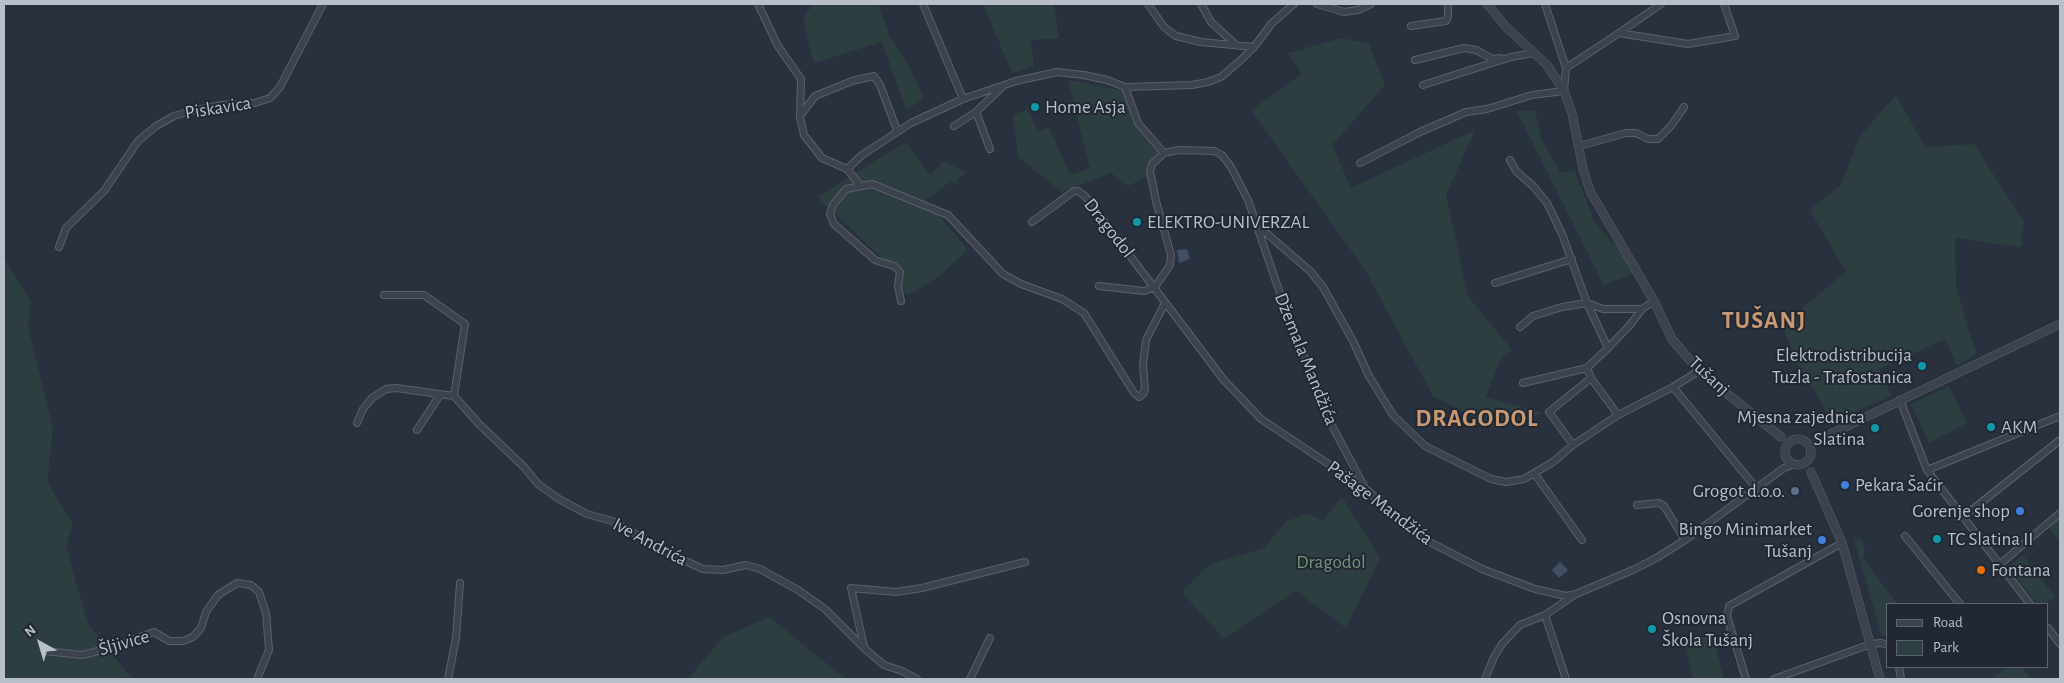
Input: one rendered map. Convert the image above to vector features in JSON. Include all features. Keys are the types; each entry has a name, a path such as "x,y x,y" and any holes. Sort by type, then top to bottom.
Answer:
{"street":[{"name":"Piskavica","path":"59,247 66,228 104,191 138,141 156,126 174,116 191,111 222,105 255,103 270,98 280,87 323,4"},
{"path":"758,4 778,46 801,79 800,117 804,135 822,158 847,169 860,184"},
{"path":"923,4 962,99"},
{"path":"1148,4 1164,27 1176,36 1201,42 1254,47"},
{"path":"1201,4 1211,22 1238,46"},
{"path":"847,169 862,155 897,130 962,99 1004,84 1057,72 1107,80 1125,87 1192,85 1208,82 1221,77 1254,47 1272,23 1294,4"},
{"path":"1321,4 1344,12 1358,10 1371,4"},
{"path":"1411,26 1446,21 1448,17 1448,4"},
{"name":"Tušanj","path":"1487,4 1506,27 1548,65 1564,90 1572,113 1583,169 1590,191 1654,301 1672,339 1699,371 1781,437"},
{"path":"1360,163 1466,112 1532,95 1564,90 1566,68 1545,4"},
{"path":"1566,68 1661,4"},
{"path":"1619,33 1688,44 1735,36 1724,4"},
{"path":"1415,60 1464,48 1476,50 1493,59 1534,53"},
{"path":"1423,85 1511,57"},
{"path":"800,117 815,96 852,81 874,76 880,86 897,130"},
{"path":"954,126 976,112 1004,84"},
{"path":"1125,87 1138,123 1164,153"},
{"path":"1579,146 1626,133 1636,133 1648,139 1658,139 1671,126 1684,107"},
{"path":"976,112 990,149"},
{"path":"1155,287 1172,260 1151,183 1150,171 1152,164 1164,153 1178,150 1214,151 1222,154 1231,166 1248,200 1257,225 1310,271 1323,288 1353,341 1369,376 1393,415 1425,446 1468,469 1506,482 1524,479 1554,462 1573,445 1618,415 1673,387 1699,371"},
{"path":"1510,160 1516,171 1534,187 1547,203 1562,234 1587,303 1608,348"},
{"path":"901,300 898,286 900,272 894,266 875,260 834,224 830,214 833,205 846,189 860,184 872,184 942,212 960,227 1002,274 1081,310 1134,393 1139,397 1145,389 1144,364 1146,340 1165,303"},
{"name":"Dragodol","path":"1032,222 1074,191 1078,191 1086,196 1155,287 1144,291 1099,286"},
{"name":"Džemala Mandžića","path":"1257,225 1284,305 1297,334 1329,420 1366,490"},
{"path":"1495,282 1572,259"},
{"name":"Pašage Mandžića","path":"1155,287 1223,379 1261,419 1366,490 1406,527 1420,537 1460,559 1535,589 1566,596 1576,594 1652,560 1685,540 1784,468 1797,465"},
{"path":"357,423 363,409 372,398 386,389 396,388 454,396 465,324 424,295 384,296"},
{"path":"1523,382 1586,368 1630,325 1642,308 1654,301"},
{"path":"1520,327 1533,316 1562,307 1587,303 1604,308 1642,308"},
{"path":"1781,437 1805,441 1818,440 2060,324"},
{"path":"1586,368 1618,415"},
{"path":"1573,445 1549,412 1591,378"},
{"path":"1673,387 1757,488"},
{"path":"417,430 440,395"},
{"name":"Ive Andrića","path":"454,396 479,424 524,467 538,484 559,499 587,514 612,521 678,558 703,569 723,570 746,565 760,569 798,590 825,609 884,665 902,671 917,679"},
{"path":"1900,400 1927,470 2029,603"},
{"path":"1927,470 2060,416"},
{"path":"1781,437 1786,457 1811,472"},
{"path":"1785,449 1793,440"},
{"path":"1797,465 1810,455 1818,440"},
{"path":"1963,517 2060,440"},
{"path":"1805,441 1810,455 1811,472 1842,543 1880,679"},
{"path":"1534,473 1582,540"},
{"path":"1637,505 1659,503 1664,506 1685,540"},
{"path":"1999,565 2060,513"},
{"path":"1905,536 1959,603"},
{"path":"1746,679 1727,616 1728,606 1842,543"},
{"path":"864,648 851,588 896,592 922,588 1025,562"},
{"name":"Šljivice","path":"45,651 82,655 110,648 154,632 169,640 183,641 193,636 201,628 206,612 218,596 237,583 251,585 259,592 266,613 268,650 257,679"},
{"path":"448,679 456,638 460,583"},
{"path":"1485,679 1494,657 1502,644 1520,625 1545,615 1576,594"},
{"path":"1545,615 1566,679"},
{"path":"2049,629 2060,644"},
{"path":"970,679 990,638"},
{"path":"1774,679 1871,644 1886,644"}],"green space":[{"path":"813,4 878,4 889,35 909,66 924,99 906,110 882,42 814,63 803,18"},
{"path":"983,4 1054,4 1059,38 1031,40 1034,66 1012,73"},
{"path":"1342,38 1369,44 1385,85 1332,145 1351,188 1475,130 1446,195 1468,296 1512,350 1502,357 1485,397 1543,413 1495,429 1433,396 1365,270 1251,110 1302,74 1288,53"},
{"path":"1068,80 1126,91 1138,123 1161,147 1147,177 1128,186 1111,173 1062,192 1018,157 1013,115 1027,110 1039,131 1049,127 1070,175 1090,168"},
{"path":"1896,95 1925,147 1974,144 2024,222 2021,247 1955,238 1956,284 1968,329 1977,353 1957,366 1945,339 1879,369 1892,396 1831,422 1815,391 1803,379 1782,325 1846,272 1810,210 1841,185 1860,136"},
{"path":"1517,111 1535,111 1542,140 1560,172 1575,171 1594,221 1637,272 1604,285"},
{"path":"906,142 930,175 944,161 966,173 959,178 958,184 951,181 926,200 968,250 938,277 907,296 894,269 817,197"},
{"path":"4,258 31,302 28,328 53,429 47,482 73,524 66,546 88,624 132,679 4,679"},
{"path":"1949,386 1967,423 1929,443 1911,404"},
{"name":"Dragodol","path":"1342,497 1380,558 1346,628 1296,591 1224,639 1182,592 1209,565 1264,548 1286,522 1308,513 1323,521"},
{"path":"2060,513 2060,542 2046,525"},
{"path":"1862,539 1865,548 1863,558 1896,603 1886,603 1886,635 1882,637 1854,540"},
{"path":"2023,555 2055,597 2047,603 2036,603 2008,567"},
{"path":"769,617 846,679 688,679 722,638"},
{"path":"1712,635 1724,679 1693,679 1684,642"},
{"path":"2006,668 2022,668 2032,679 1991,679"}],"water":[{"path":"1187,249 1190,259 1179,263 1177,250"},
{"path":"1560,562 1568,570 1559,578 1552,570"}],"place":[{"name":"Home Asja","path":"1035,107"},
{"name":"ELEKTRO-UNIVERZAL","path":"1137,222"},
{"name":"Elektrodistribucija Tuzla - Trafostanica","path":"1922,366"},
{"name":"AKM","path":"1991,427"},
{"name":"Mjesna zajednica Slatina","path":"1875,428"},
{"name":"Pekara Šaćir","path":"1845,485"},
{"name":"Grogot d.o.o.","path":"1795,491"},
{"name":"Gorenje shop","path":"2020,511"},
{"name":"TC Slatina II","path":"1937,539"},
{"name":"Bingo Minimarket Tušanj","path":"1822,540"},
{"name":"Fontana","path":"1981,570"},
{"name":"Osnovna Škola Tušanj","path":"1652,629"}],"district":[{"name":"TUŠANJ","path":"1764,321"},
{"name":"DRAGODOL","path":"1477,419"}]}
